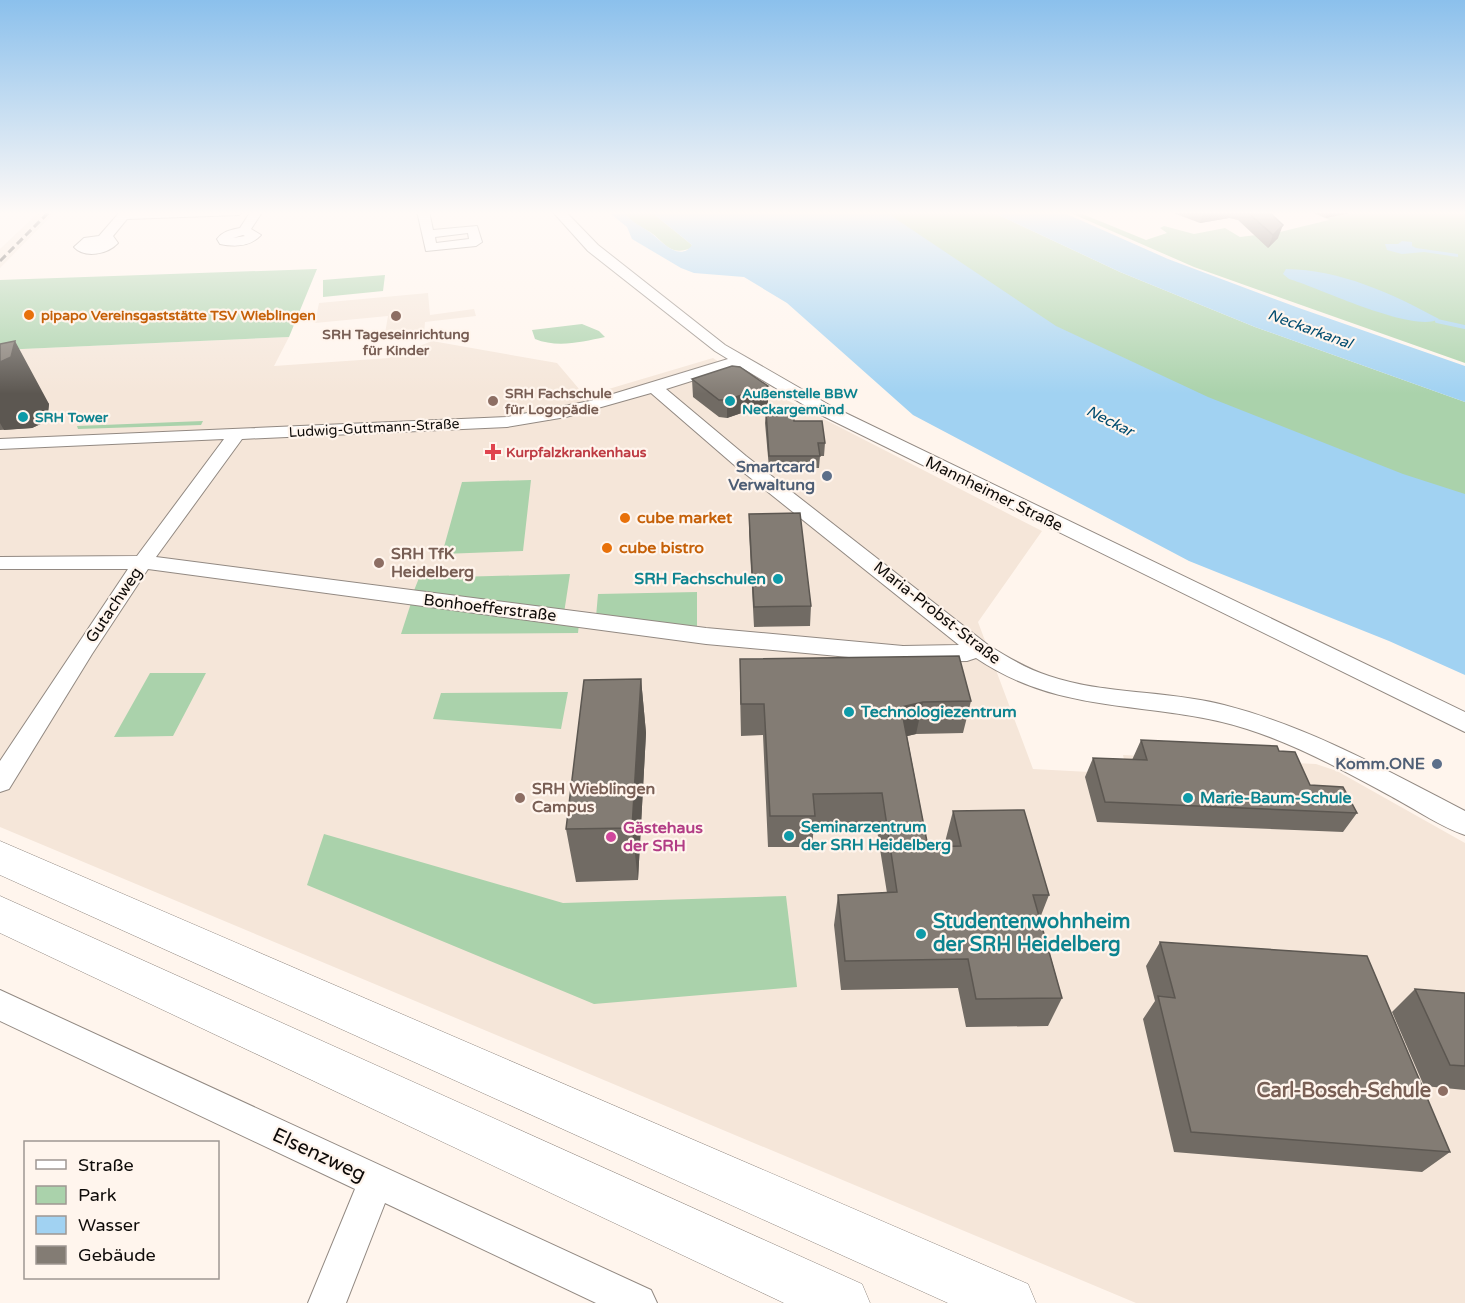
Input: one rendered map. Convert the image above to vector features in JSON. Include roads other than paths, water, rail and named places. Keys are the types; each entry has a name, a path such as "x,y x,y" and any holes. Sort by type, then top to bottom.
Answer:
{"highway":[{"path":"0,857 1009,1303"},
{"path":"0,914 843,1303"}],"street":[{"name":"Mannheimer Straße","path":"624,272 739,361 825,410 1465,723"},
{"name":"Ludwig-Guttmann-Straße","path":"0,444 507,422 570,411 739,361"},
{"name":"Maria-Probst-Straße","path":"654,388 751,470 823,523 978,648 1014,672 1045,685 1088,693 1181,704 1274,728 1304,740 1465,824"},
{"name":"Gutachweg","path":"0,782 60,685 142,562 237,434"},
{"name":"Bonhoefferstraße","path":"0,563 142,562 718,637 903,654 967,653 978,648"},
{"name":"Elsenzweg","path":"0,1005 638,1303"},
{"path":"327,1303 375,1182"}],"water":[{"name":"Neckar","path":"691,272 975,272 1056,326 1208,397 1403,474 1465,494 1465,675 1389,641 1189,561 913,415 787,303 744,277"},
{"name":"Neckarkanal","path":"1120,272 1202,272 1465,366 1465,402 1255,327"},
{"path":"1284,272 1315,272 1346,278 1403,300 1439,319 1427,322 1388,315 1289,279 1283,274"}],"waterway":[{"path":"1437,321 1465,327"}],"place":[{"name":"pipapo Vereinsgaststätte TSV Wieblingen","path":"29,315"},
{"name":"SRH Tageseinrichtung für Kinder","path":"396,316"},
{"name":"SRH Fachschule für Logopädie","path":"493,401"},
{"name":"Außenstelle BBW Neckargemünd","path":"730,401"},
{"name":"SRH Tower","path":"23,417"},
{"name":"Kurpfalzkrankenhaus","path":"493,452"},
{"name":"Smartcard Verwaltung","path":"827,476"},
{"name":"cube market","path":"625,518"},
{"name":"cube bistro","path":"607,548"},
{"name":"SRH TfK Heidelberg","path":"379,563"},
{"name":"SRH Fachschulen","path":"778,579"},
{"name":"Technologiezentrum","path":"849,712"},
{"name":"Komm.ONE","path":"1437,764"},
{"name":"SRH Wieblingen Campus","path":"520,798"},
{"name":"Marie-Baum-Schule","path":"1188,798"},
{"name":"Seminarzentrum der SRH Heidelberg","path":"789,836"},
{"name":"Gästehaus der SRH","path":"611,837"},
{"name":"Studentenwohnheim der SRH Heidelberg","path":"921,934"},
{"name":"Carl-Bosch-Schule","path":"1443,1091"}]}
